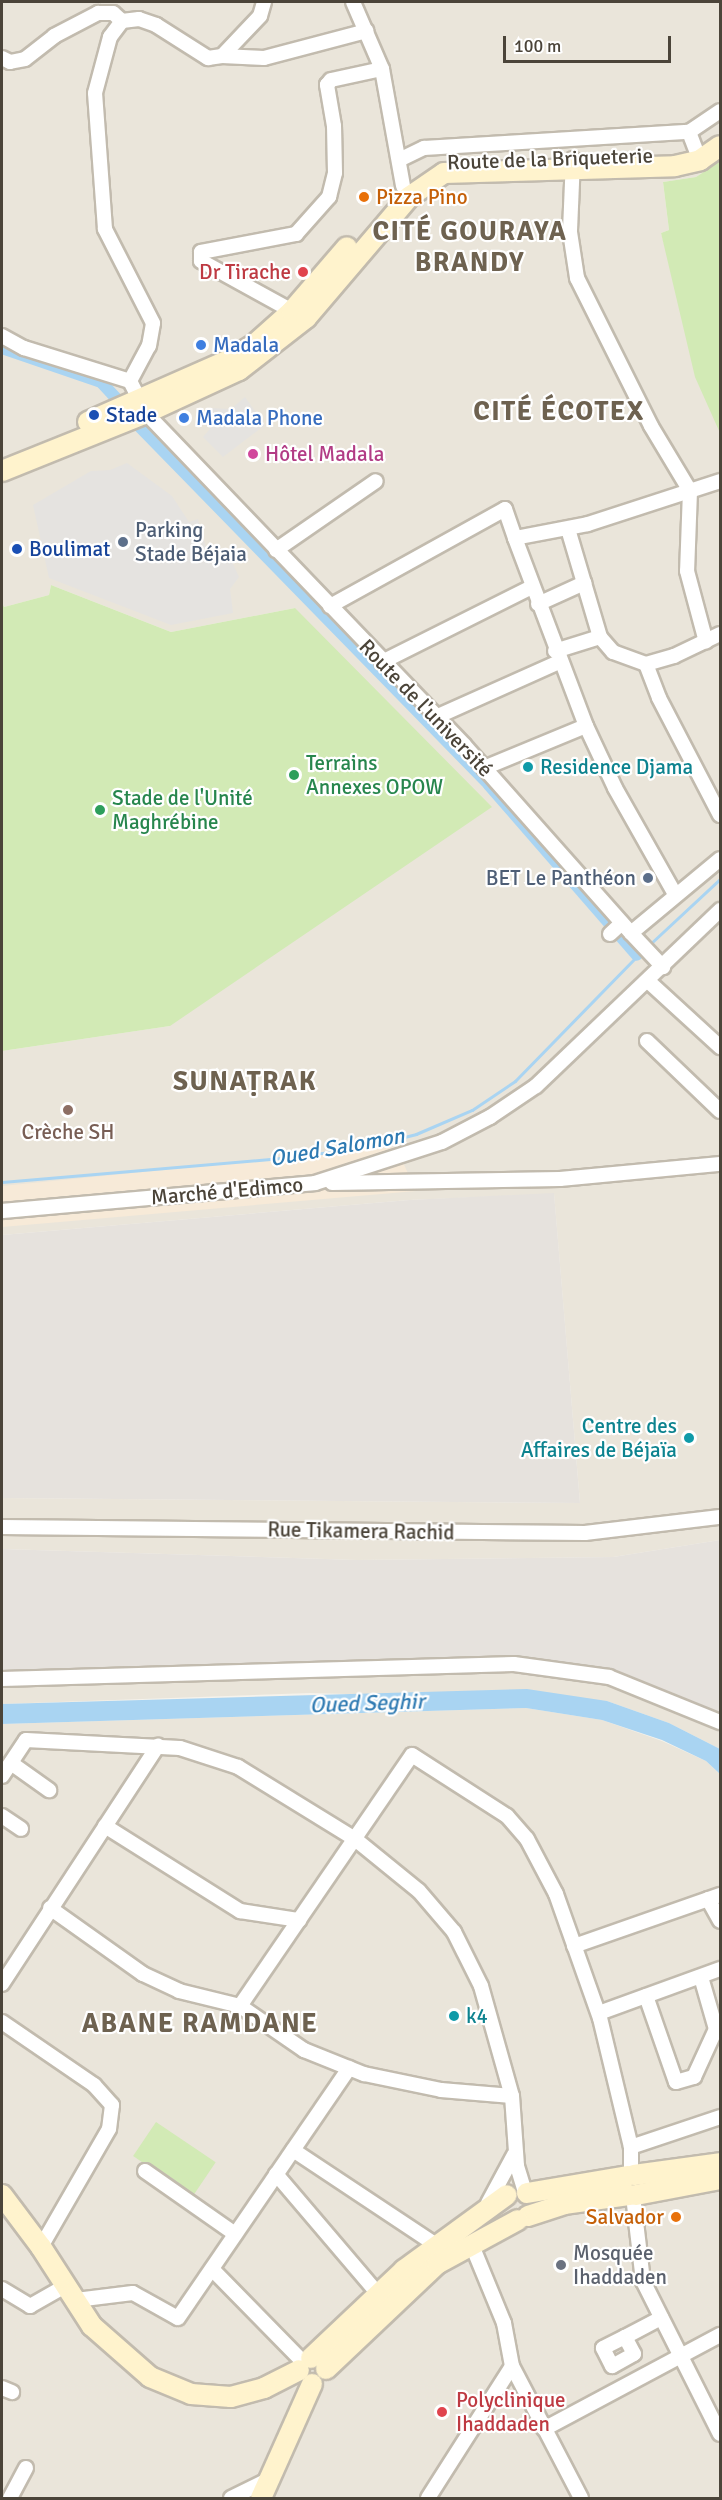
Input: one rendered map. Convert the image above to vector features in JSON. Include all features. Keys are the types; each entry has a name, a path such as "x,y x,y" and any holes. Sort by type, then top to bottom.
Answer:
{"street":[{"path":"222,56 260,16 264,2"},
{"path":"353,2 381,69 403,186"},
{"path":"2,58 10,62 25,59 54,36 98,13 113,13 122,21 147,22 208,58 222,56 264,58 366,31"},
{"path":"2,336 24,348 130,381 149,345 153,323 105,229 95,93 110,37 122,21"},
{"path":"292,311 201,261 201,252 296,234 329,197 335,173 334,126 327,85 331,80 381,69"},
{"path":"399,160 424,148 694,147 720,111"},
{"name":"Route de la Briqueterie","path":"143,407 239,370 287,335 409,197 444,173 573,165 674,155 720,133"},
{"name":"Route de la Briqueterie","path":"694,147 720,146"},
{"name":"Route de la Briqueterie","path":"143,407 231,359 292,311 403,186 440,161 573,165"},
{"path":"573,165 571,256 577,278 651,426 690,491 687,571 706,642"},
{"name":"Route de l'université","path":"130,381 143,407 484,768 511,806 621,929 663,967"},
{"path":"2,459 143,407"},
{"path":"2,471 143,407"},
{"path":"276,549 376,481"},
{"path":"515,538 568,529 720,481"},
{"path":"330,606 506,509 557,656 586,726 615,788 675,894"},
{"path":"568,529 600,637 613,652 646,664 706,642 720,634"},
{"path":"538,604 584,583"},
{"path":"382,662 532,587"},
{"path":"436,717 600,637"},
{"path":"646,664 659,698 720,815"},
{"path":"484,768 586,726"},
{"path":"621,929 711,871 720,859"},
{"name":"Marché d'Edimco","path":"2,1211 315,1184 441,1142 490,1117 536,1086 720,910"},
{"path":"648,981 720,1047"},
{"path":"647,1041 720,1111"},
{"path":"315,1184 560,1179 720,1164"},
{"name":"Rue Tikamera Rachid","path":"2,1527 585,1533 720,1517"},
{"path":"2,1679 514,1664 609,1677 720,1722"},
{"path":"2,1776 26,1740 180,1748 238,1767 355,1839 419,1891 454,1932 481,1986 512,2096 517,2194 505,2211 523,2218"},
{"path":"2,1984 158,1746"},
{"path":"240,2006 412,1755 507,1816 527,1839 556,1894 599,2013 631,2147 632,2185 643,2280 720,2434"},
{"path":"10,1763 49,1790"},
{"path":"2,1816 21,1829"},
{"path":"105,1826 240,1911 299,1920"},
{"path":"574,1946 714,1897 720,1921"},
{"path":"50,1908 143,1974 179,1990 240,2006 304,2050 349,2068 441,2090 512,2096"},
{"path":"599,2013 720,1969"},
{"path":"646,1996 676,2082 694,2077 716,2029 701,1977"},
{"path":"2,2022 94,2085 112,2105 109,2129 41,2247"},
{"path":"2,2289 30,2306 71,2293 133,2293 178,2318 349,2068"},
{"path":"631,2147 720,2117"},
{"path":"292,2150 436,2245"},
{"path":"515,2152 528,2182 549,2190"},
{"path":"477,2216 502,2183 515,2152"},
{"path":"2,2195 41,2247 92,2326 118,2352 150,2377 177,2390 208,2397 246,2395 310,2368 410,2286 471,2243 523,2218 632,2185 720,2163"},
{"path":"145,2171 235,2234"},
{"path":"276,2174 378,2294"},
{"path":"261,2499 310,2368 378,2294 436,2245 477,2216 517,2194 720,2179"},
{"path":"517,2194 533,2201 523,2218"},
{"path":"471,2243 504,2323 512,2366 581,2499"},
{"path":"212,2269 310,2368"},
{"path":"625,2337 661,2318"},
{"path":"544,2429 720,2335"},
{"path":"428,2499 512,2366"},
{"path":"10,2499 26,2468"},
{"path":"231,2499 270,2479"}],"shaded area":[{"path":"2,2 720,2 720,161 696,177 663,182 669,230 661,233 720,433 720,1540 613,1557 357,1560 2,1549 2,1498 580,1503 554,1194 409,1200 2,1235 2,1051 170,1026 295,608 171,632 51,585 49,595 4,607 2,602"},
{"path":"245,397 265,425 223,457 203,437 210,429 198,417 209,408 231,409"},
{"name":"Parking Stade Béjaia","path":"127,463 172,496 189,522 198,519 210,562 232,562 239,577 230,589 233,613 171,625 49,578 33,505 91,471 110,470"},
{"path":"396,1147 416,1191 2,1227 2,1186"},
{"path":"554,1193 580,1503 2,1498 2,1235 409,1200"},
{"path":"720,1540 720,1718 608,1671 494,1658 2,1672 2,1549 357,1560 613,1557"},
{"path":"493,1658 608,1671 720,1718 720,1749 669,1723 607,1701 310,1693 2,1704 2,1672"},
{"path":"526,1708 602,1720 662,1741 706,1761 720,1774 720,2498 2,2498 2,1724"}],"green space":[{"path":"720,161 720,433 695,377 661,233 669,230 663,182 696,177"},
{"path":"51,585 171,632 295,608 492,807 170,1026 2,1051 2,602 4,607 49,595"},
{"path":"156,2122 216,2162 193,2196 133,2156"}],"water":[{"name":"Oued Seghir","path":"527,1689 607,1701 669,1723 720,1749 720,1774 706,1761 662,1740 602,1720 526,1708 2,1724 2,1704"}],"waterway":[{"path":"2,348 101,382 117,399"},
{"path":"140,427 489,785 637,955"},
{"name":"Oued Salomon","path":"649,945 720,879"},
{"name":"Oued Salomon","path":"2,1182 284,1158 360,1148 416,1134 472,1110 515,1081 642,951"}],"place":[{"name":"Pizza Pino","path":"364,197"},
{"name":"Dr Tirache","path":"303,272"},
{"name":"Madala","path":"201,345"},
{"name":"Stade","path":"94,415"},
{"name":"Madala Phone","path":"184,418"},
{"name":"Hôtel Madala","path":"253,454"},
{"name":"Parking Stade Béjaia","path":"123,542"},
{"name":"Boulimat","path":"17,549"},
{"name":"Residence Djama","path":"528,767"},
{"name":"Terrains Annexes OPOW","path":"294,775"},
{"name":"Stade de l'Unité Maghrébine","path":"100,810"},
{"name":"BET Le Panthéon","path":"648,878"},
{"name":"Crèche SH","path":"68,1110"},
{"name":"Centre des Affaires de Béjaïa","path":"689,1438"},
{"name":"k4","path":"454,2016"},
{"name":"Salvador","path":"676,2217"},
{"name":"Mosquée Ihaddaden","path":"561,2265"},
{"name":"Polyclinique Ihaddaden","path":"442,2412"}],"district":[{"name":"CITÉ GOURAYA BRANDY","path":"470,246"},
{"name":"CITÉ ÉCOTEX","path":"559,412"},
{"name":"SUNAṬRAK","path":"245,1082"},
{"name":"ABANE RAMDANE","path":"200,2024"}]}
